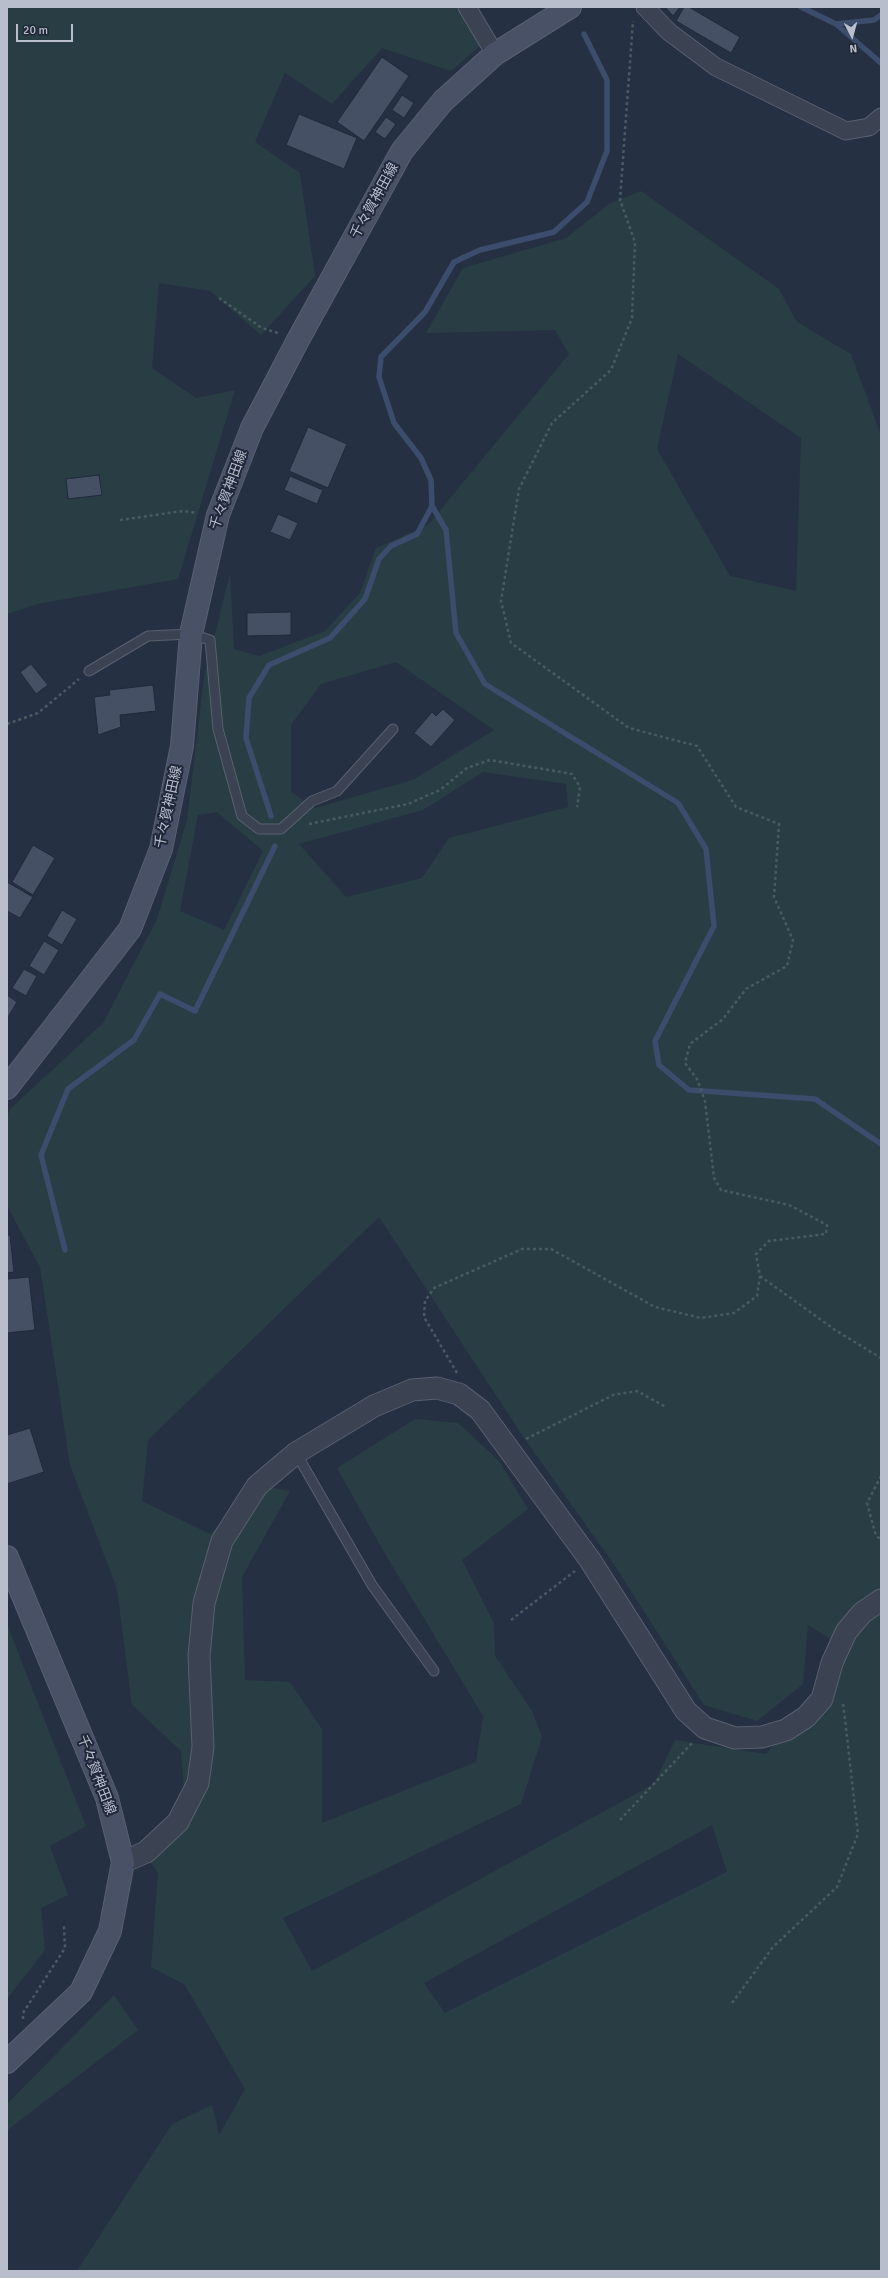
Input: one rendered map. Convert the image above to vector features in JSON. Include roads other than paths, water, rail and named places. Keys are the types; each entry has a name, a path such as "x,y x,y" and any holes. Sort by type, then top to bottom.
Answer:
{"main road":[{"name":"千々賀神田線","path":"7,1088 130,929 161,849 182,746 191,634 218,515 252,428 298,340 402,151 443,101 495,54 570,7"},
{"name":"千々賀神田線","path":"7,1557 107,1798 123,1862 110,1932 81,1992 7,2062"}],"street":[{"path":"467,7 495,54"},
{"path":"639,11 716,67 846,131 869,127 881,117"},
{"path":"123,1862 146,1852 178,1822 198,1783 203,1747 199,1656 204,1603 222,1541 257,1486 296,1453 374,1406 412,1390 437,1388 459,1394 480,1410 590,1560 686,1711 705,1728 734,1738 762,1737 786,1730 806,1717 822,1699 832,1663 846,1632 862,1613 881,1600"}],"lane":[{"path":"89,672 148,636 191,634 210,640 218,729 242,816 259,829 281,829 312,801 337,791 393,729"},
{"path":"296,1453 372,1585 434,1671"}],"waterway":[{"path":"801,7 836,24 881,63"},
{"path":"836,24 874,20 881,15"},
{"path":"271,816 246,738 249,698 269,665 330,638 365,599 379,559 391,546 417,534 432,506 431,480 421,458 394,423 379,377 381,357 425,312 454,262 480,250 554,232 587,202 607,151 607,80 584,34"},
{"path":"432,506 446,530 456,633 485,684 678,803 706,849 714,926 655,1041 659,1065 689,1090 815,1099 881,1144"},
{"path":"65,1250 41,1155 68,1089 134,1040 160,994 195,1011 275,846"}]}
